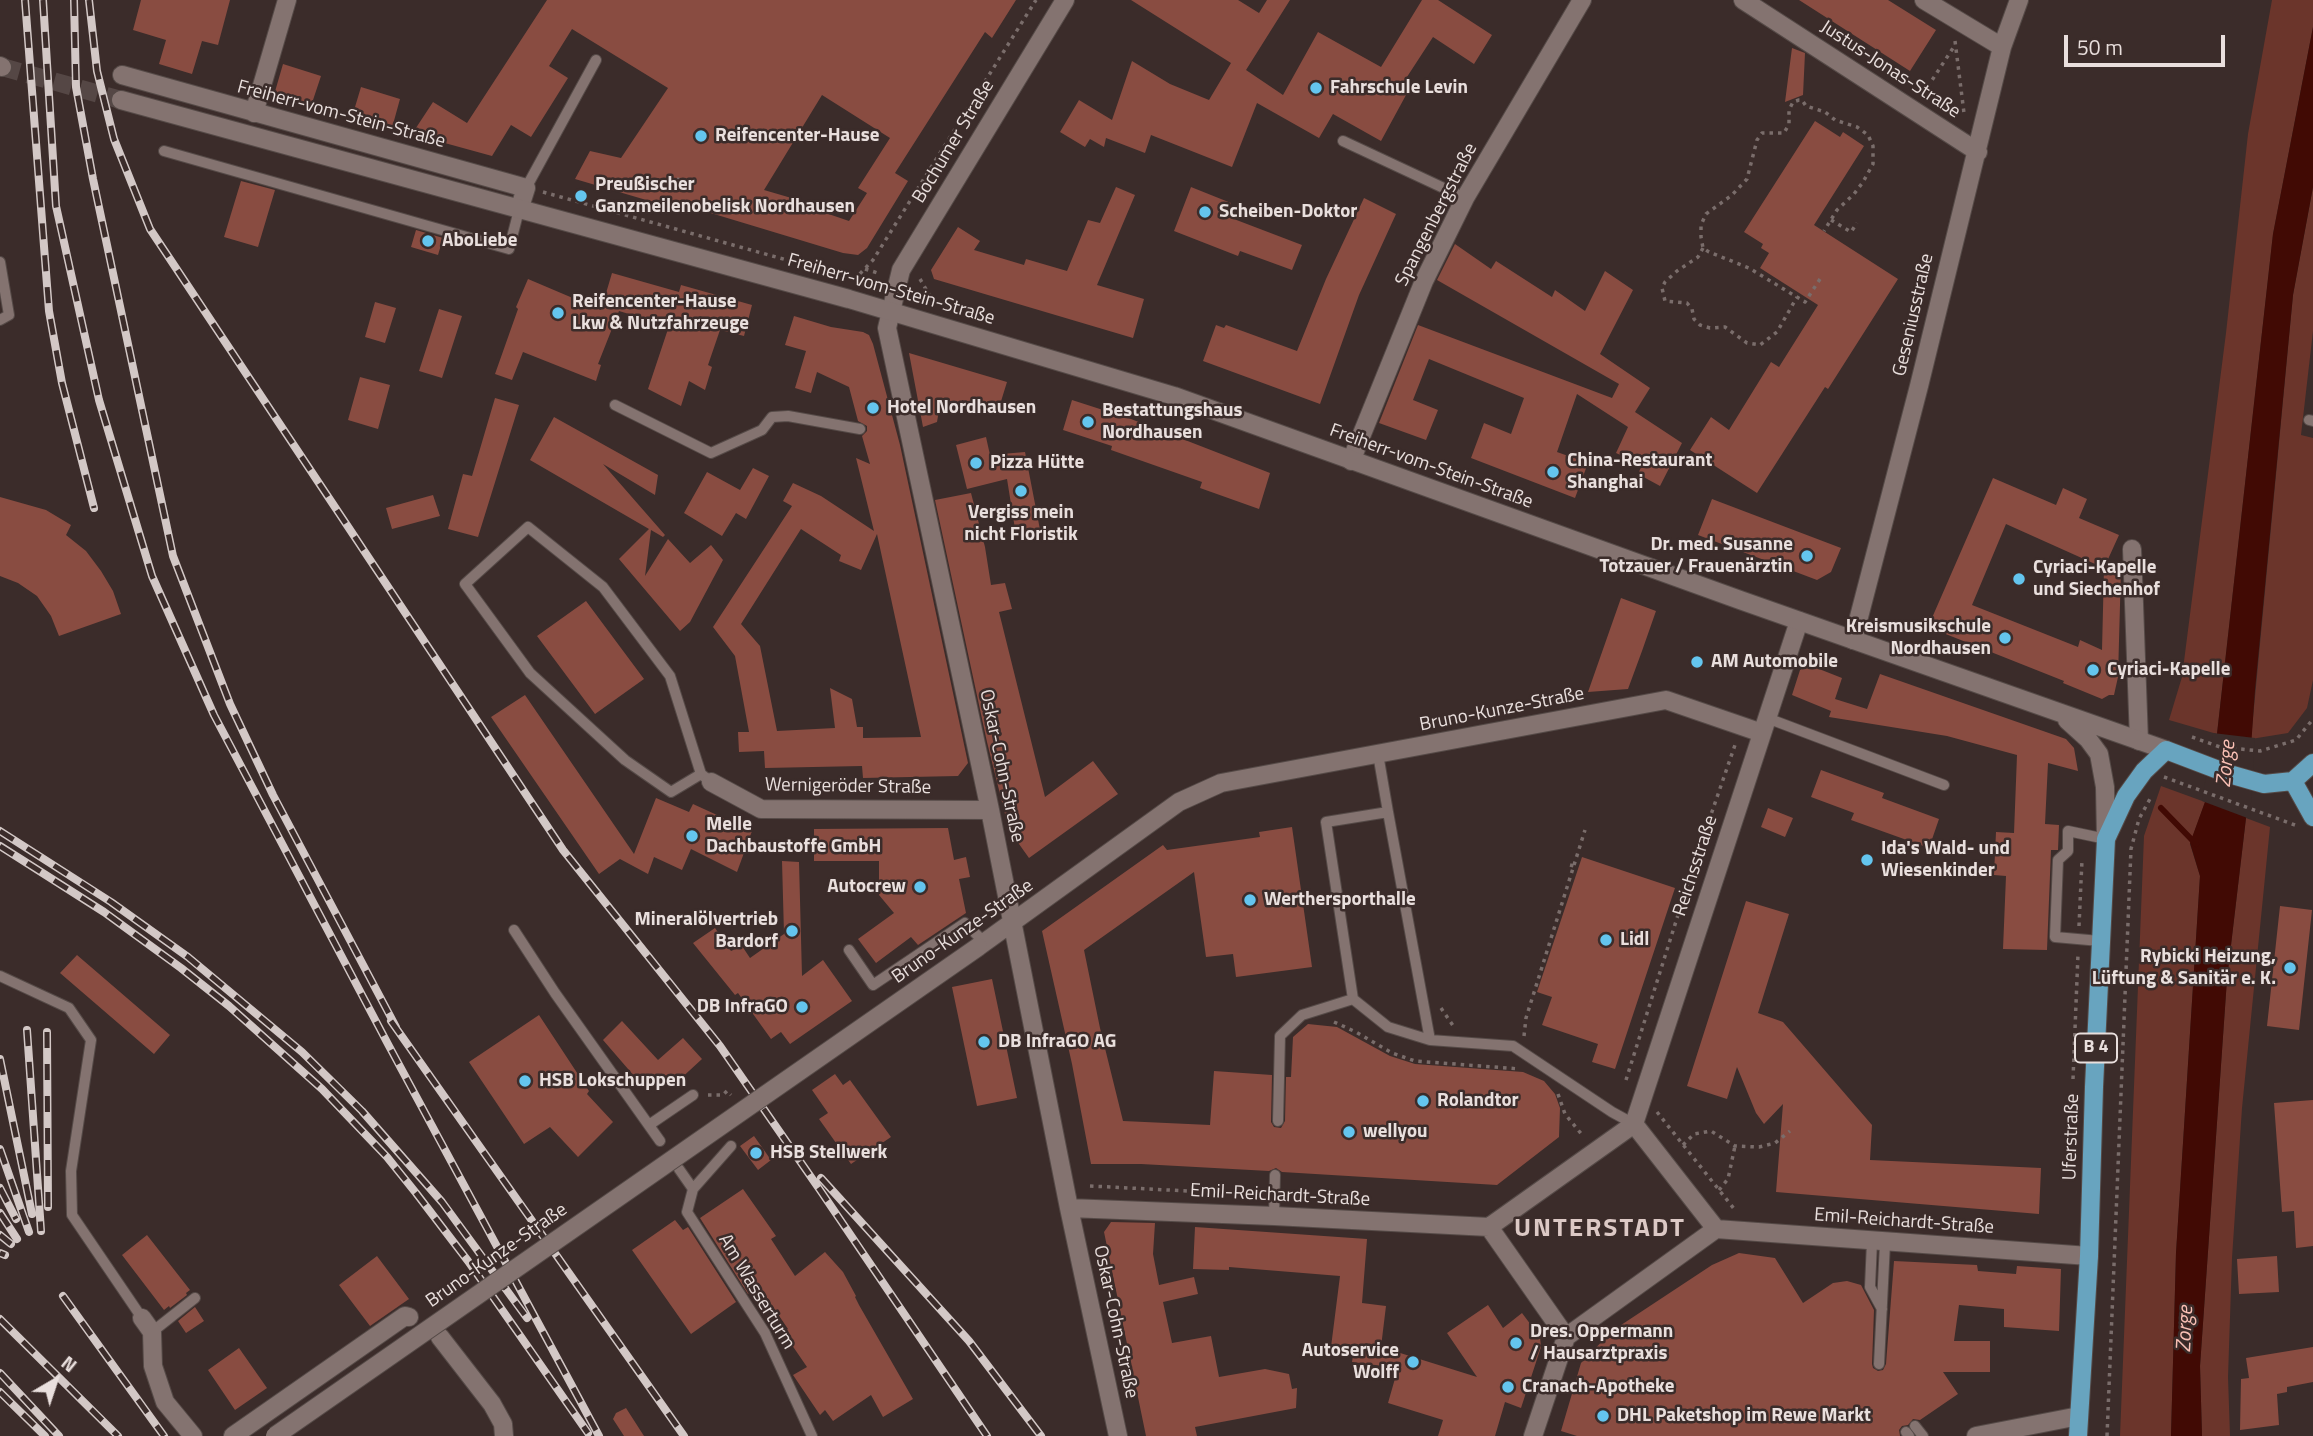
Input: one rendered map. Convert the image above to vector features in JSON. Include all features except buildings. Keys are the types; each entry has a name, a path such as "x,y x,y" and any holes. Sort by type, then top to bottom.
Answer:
{"main road":[{"name":"B 4","path":"2106,839 2126,796 2144,771 2166,750"},
{"name":"Freiherr-vom-Stein-Straße","path":"2166,750 2254,782 2264,784 2293,781"},
{"path":"2313,763 2293,781 2313,817"},
{"name":"Uferstraße","path":"2078,1436 2089,1256 2106,839"}],"street":[{"path":"254,113 287,0"},
{"name":"Bochumer Straße","path":"891,311 901,270 1065,0"},
{"name":"Spangenbergstraße","path":"1351,461 1424,281 1465,198 1582,0"},
{"name":"Justus-Jonas-Straße","path":"1743,0 1973,149"},
{"path":"1924,0 2002,47"},
{"name":"Geseniusstraße","path":"1853,640 1919,386 1973,149 2002,47 2019,0"},
{"name":"Freiherr-vom-Stein-Straße","path":"122,75 526,188"},
{"name":"Freiherr-vom-Stein-Straße","path":"121,100 891,311 1174,396 2166,750"},
{"path":"519,210 526,188"},
{"name":"Oskar-Cohn-Straße","path":"891,311 887,328 903,434 990,810 1069,1208 1118,1436"},
{"path":"2132,549 2139,741"},
{"name":"Reichsstraße","path":"1634,1124 1799,621"},
{"name":"Bruno-Kunze-Straße","path":"275,1436 1012,925 1180,802 1221,783 1666,700 1741,726 1765,726"},
{"path":"2059,713 2088,739 2099,754 2105,787 2106,839"},
{"name":"Wernigeröder Straße","path":"706,778 761,808 990,810"},
{"path":"1533,1436 1566,1337 1716,1228 1634,1124 1489,1227 1566,1337"},
{"name":"Emil-Reichardt-Straße","path":"1069,1208 1489,1227"},
{"name":"Emil-Reichardt-Straße","path":"1716,1228 2089,1256"},
{"path":"233,1436 405,1316 409,1317"},
{"path":"147,1325 153,1366 165,1402 194,1436"},
{"name":"Bruno-Kunze-Straße","path":"440,1337 492,1404 503,1424 504,1436"},
{"path":"1976,1436 2009,1434 2080,1416"}],"lane":[{"path":"526,188 596,60"},
{"path":"1343,141 1465,198"},
{"path":"164,151 509,249 519,210"},
{"path":"0,262 9,315 0,320"},
{"path":"615,405 711,453 762,430 772,417 788,416 860,429"},
{"path":"528,527 603,587 670,676 706,778 671,792 625,760 530,673 465,584 528,527"},
{"path":"1765,726 1944,785"},
{"path":"1378,754 1430,1040"},
{"path":"1388,812 1326,822 1353,999 1388,1027 1430,1040 1513,1046 1634,1124"},
{"path":"2100,941 2055,937 2058,860 2068,851 2068,831 2083,832 2106,839"},
{"path":"849,950 873,985 965,923 982,945"},
{"path":"514,930 555,993 660,1141"},
{"path":"0,976 69,1008 91,1040 71,1171 72,1215 147,1325 195,1298"},
{"path":"1278,1121 1280,1036 1302,1015 1353,999"},
{"path":"649,1125 693,1096"},
{"path":"679,1169 693,1189 731,1146"},
{"path":"1274,1216 1275,1175"},
{"name":"Am Wasserturm","path":"693,1189 687,1212 765,1333 812,1436"},
{"path":"1878,1242 1870,1287 1882,1309 1879,1364"},
{"path":"1910,1431 1923,1436"}],"path":[{"path":"855,278 873,260 1036,0"},
{"path":"1953,18 1973,149"},
{"path":"1913,110 1956,43"},
{"path":"1797,297 1777,332 1759,345 1747,343 1725,327 1710,328 1700,325 1694,319 1692,309 1687,303 1665,302 1662,288 1677,271 1698,257 1703,248 1701,225 1706,214 1742,186 1747,179 1757,140 1767,131 1784,133 1789,124 1789,110 1793,102 1799,100 1806,106 1825,112 1835,120 1857,127 1868,135 1873,146 1872,164 1863,182 1837,210 1824,231"},
{"path":"677,178 692,183"},
{"path":"526,188 828,271"},
{"path":"1831,220 1851,232 1857,223"},
{"path":"1703,248 1749,268 1805,302 1820,279"},
{"path":"2182,733 2220,747 2260,751 2296,740 2313,719"},
{"path":"1564,1114 1583,1136 1612,1112 1623,1089 1741,726"},
{"path":"2158,784 2161,776 2296,825"},
{"path":"2106,1436 2131,849 2139,819 2154,792"},
{"path":"1522,1070 1526,1018 1586,830"},
{"path":"1438,1003 1481,1066"},
{"path":"723,1095 727,1091 730,1093"},
{"path":"1644,1095 1751,1231"},
{"path":"1683,1145 1694,1134 1711,1131 1735,1146 1759,1147 1775,1143 1790,1130"},
{"path":"1719,1190 1728,1179 1735,1146"},
{"path":"1090,1186 1208,1192"}],"shaded area":[{"path":"2272,0 2313,0 2313,27 2273,234 2217,734 2169,720 2182,677 2226,333 2248,134"},
{"path":"2313,187 2313,331 2301,435 2313,438 2313,680 2307,708 2288,733 2251,739 2293,295"},
{"path":"2161,786 2205,802 2190,844 2200,876 2176,1253 2171,1436 2120,1436 2144,836"},
{"path":"2246,818 2270,827 2242,1108 2232,1258 2228,1377 2230,1436 2202,1436 2200,1366 2227,979"}],"water":[{"name":"Zorge","path":"2313,27 2313,187 2293,295 2255,690 2246,818 2227,979 2200,1366 2202,1436 2171,1436 2176,1253 2200,876 2190,843 2205,802 2217,734 2273,234"}],"pier":[{"path":"2213,733 2255,738 2250,819 2202,801"}],"waterway":[{"path":"2161,808 2196,844"}],"tunnel":[{"path":"2,67 121,100"}],"railway":[{"path":"25,0 49,311 62,383 94,508"},
{"path":"43,0 56,206 99,400 152,576 214,715 599,1436"},
{"path":"74,0 76,87 173,556 230,704 273,795 396,1027"},
{"path":"89,0 97,71 114,139 150,229 563,850 720,1046 987,1436"},
{"path":"0,831 111,902 188,957 302,1052 362,1111 442,1202 527,1318"},
{"path":"0,846 104,912 181,968 229,1006 322,1089 387,1157 416,1193 468,1261 588,1433"},
{"path":"391,1021 684,1436"},
{"path":"27,1030 41,1231"},
{"path":"47,1032 48,1207"},
{"path":"0,1059 32,1214"},
{"path":"0,1149 29,1232"},
{"path":"821,1178 969,1341 1041,1436"},
{"path":"0,1188 16,1219"},
{"path":"0,1213 17,1239"},
{"path":"0,1235 11,1244"},
{"path":"0,1253 5,1255"},
{"path":"63,1296 164,1436"},
{"path":"0,1319 118,1436"},
{"path":"0,1373 59,1436"},
{"path":"0,1392 45,1436"}],"place":[{"name":"Fahrschule Levin","path":"1316,88"},
{"name":"Reifencenter-Hause","path":"701,136"},
{"name":"Preußischer Ganzmeilenobelisk Nordhausen","path":"581,196"},
{"name":"Scheiben-Doktor","path":"1205,212"},
{"name":"AboLiebe","path":"428,241"},
{"name":"Reifencenter-Hause Lkw & Nutzfahrzeuge","path":"558,313"},
{"name":"Hotel Nordhausen","path":"873,408"},
{"name":"Bestattungshaus Nordhausen","path":"1088,422"},
{"name":"Pizza Hütte","path":"976,463"},
{"name":"China-Restaurant Shanghai","path":"1553,472"},
{"name":"Vergiss mein nicht Floristik","path":"1021,491"},
{"name":"Dr. med. Susanne Totzauer / Frauenärztin","path":"1807,556"},
{"name":"Cyriaci-Kapelle und Siechenhof","path":"2019,579"},
{"name":"Kreismusikschule Nordhausen","path":"2005,638"},
{"name":"AM Automobile","path":"1697,662"},
{"name":"Cyriaci-Kapelle","path":"2093,670"},
{"name":"Melle Dachbaustoffe GmbH","path":"692,836"},
{"name":"Ida's Wald- und Wiesenkinder","path":"1867,860"},
{"name":"Autocrew","path":"920,887"},
{"name":"Werthersporthalle","path":"1250,900"},
{"name":"Mineralölvertrieb Bardorf","path":"792,931"},
{"name":"Lidl","path":"1606,940"},
{"name":"Rybicki Heizung, Lüftung & Sanitär e. K.","path":"2290,968"},
{"name":"DB InfraGO","path":"802,1007"},
{"name":"DB InfraGO AG","path":"984,1042"},
{"name":"HSB Lokschuppen","path":"525,1081"},
{"name":"Rolandtor","path":"1423,1101"},
{"name":"wellyou","path":"1349,1132"},
{"name":"HSB Stellwerk","path":"756,1153"},
{"name":"Dres. Oppermann / Hausarztpraxis","path":"1516,1343"},
{"name":"Autoservice Wolff","path":"1413,1362"},
{"name":"Cranach-Apotheke","path":"1508,1387"},
{"name":"DHL Paketshop im Rewe Markt","path":"1603,1416"}],"district":[{"name":"UNTERSTADT","path":"1600,1230"}]}
